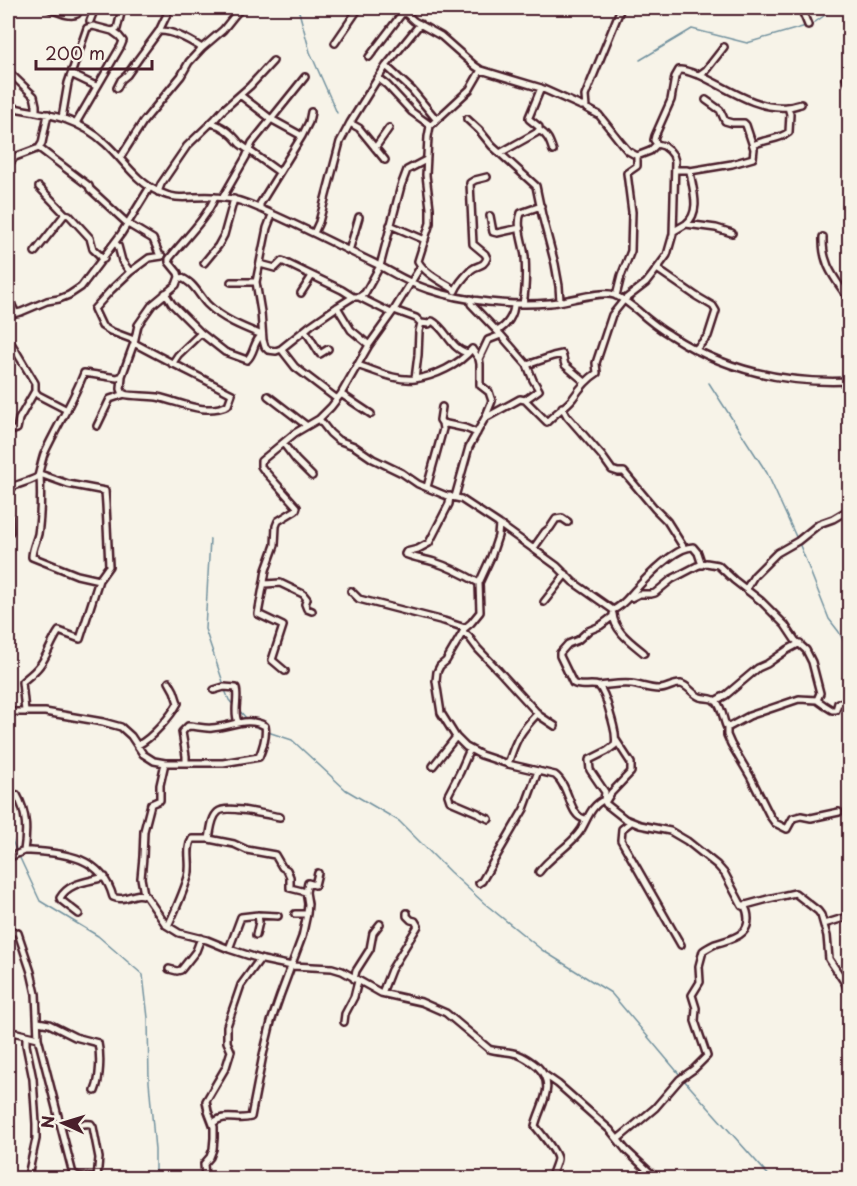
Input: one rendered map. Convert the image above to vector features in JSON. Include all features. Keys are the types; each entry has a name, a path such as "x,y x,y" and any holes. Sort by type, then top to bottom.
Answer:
{"street":[{"path":"48,8 73,16 80,8"},
{"path":"90,21 95,8"},
{"path":"112,31 117,29 124,8"},
{"path":"117,88 159,31 170,8"},
{"path":"229,8 235,15"},
{"path":"120,158 143,122 181,76 189,62 224,30 241,8"},
{"path":"335,43 359,8"},
{"path":"585,106 585,96 621,8"},
{"path":"801,8 808,25"},
{"path":"369,57 402,9 414,21 441,36 481,70 541,88 585,106 599,115 628,151 637,156"},
{"path":"314,233 340,142 386,66 420,24"},
{"path":"62,118 66,90 87,28 93,26 112,31 123,40 113,62 96,86 76,123"},
{"path":"159,31 171,33 202,48"},
{"path":"699,75 706,70 724,47"},
{"path":"158,192 161,184 188,146 224,108 258,78 273,60"},
{"path":"386,66 412,90 436,119"},
{"path":"8,70 34,96 36,112"},
{"path":"72,70 73,75 96,86"},
{"path":"454,293 418,261 430,223 426,175 428,137 430,125 471,89 481,70"},
{"path":"485,418 520,399 525,400 547,422 572,399 585,382 597,373 596,363 612,315 624,300 646,283 667,255 674,231 675,170 673,155 654,140 671,100 675,76 679,70 687,70 699,75 750,101 768,106 788,107 801,104"},
{"path":"223,197 252,143 305,78"},
{"path":"378,78 412,112 430,125"},
{"path":"846,78 849,87"},
{"path":"541,88 529,119 548,137 554,151"},
{"path":"240,95 271,119 302,136"},
{"path":"675,170 690,171 753,158 753,145 744,123 725,121 720,110 706,100"},
{"path":"8,107 48,114 76,123 104,142 133,174 158,192 171,197 215,196 248,203 349,250 410,284 471,299 514,304 611,294 624,300 668,334 695,350 730,365 783,378 820,382 849,381 849,421"},
{"path":"753,145 783,137 789,132 788,107"},
{"path":"260,208 260,204 302,136 311,112"},
{"path":"8,165 15,157 39,148 48,114"},
{"path":"467,119 492,146 536,186 555,264 560,301"},
{"path":"211,123 219,125 249,151 279,172"},
{"path":"350,123 359,128 385,160"},
{"path":"375,148 389,128"},
{"path":"500,153 539,130"},
{"path":"637,156 650,151 657,144"},
{"path":"39,148 89,186 128,224 153,239 160,256"},
{"path":"616,296 631,251 632,212 627,173 636,166 637,156"},
{"path":"272,215 267,228 256,282 265,347 276,351 281,350 338,307 365,293 380,266 407,170 426,160"},
{"path":"674,231 686,224 694,214 695,202 690,171"},
{"path":"454,293 473,268 486,262 485,254 473,244 470,183 487,177"},
{"path":"39,187 90,238 93,249 104,259"},
{"path":"8,315 59,299 81,287 104,259 150,187"},
{"path":"169,259 199,225 215,196"},
{"path":"204,263 224,235 234,199"},
{"path":"523,304 526,272 518,220 521,213 541,206"},
{"path":"35,252 65,214"},
{"path":"490,216 496,233 520,228"},
{"path":"349,250 359,217"},
{"path":"686,224 732,232"},
{"path":"390,225 425,240"},
{"path":"823,237 822,248 826,264 849,301"},
{"path":"115,243 122,261 130,272"},
{"path":"169,259 160,256 149,258 130,272 94,309 102,326 110,331 134,342 197,377 210,381 232,394 228,405 218,409 206,409 157,397 130,396 122,393 122,376 134,342 136,332 143,316 152,305 176,285 179,277 169,259"},
{"path":"260,264 275,268 282,261 356,297 416,318 421,323 429,324 432,321 461,352 470,351 479,359"},
{"path":"285,672 272,660 283,626 258,614 266,570 275,545 276,526 278,521 296,510 297,507 261,466 261,461 331,407 421,266"},
{"path":"657,269 696,297 713,306 716,311 708,336 695,350"},
{"path":"301,293 312,276"},
{"path":"179,277 185,279 207,304 227,319 262,335"},
{"path":"231,282 256,282"},
{"path":"165,293 172,304 201,333 225,352 247,360 251,357 257,338 262,335"},
{"path":"8,296 15,312"},
{"path":"471,299 471,304 527,365 532,380 539,390 525,400"},
{"path":"357,365 407,380 429,376 460,360 499,333 512,316 514,304"},
{"path":"338,307 351,330 369,345"},
{"path":"415,379 421,323"},
{"path":"849,326 846,330 849,335"},
{"path":"305,330 320,354 328,349"},
{"path":"172,364 201,333"},
{"path":"8,338 34,383 38,395 68,410"},
{"path":"479,583 455,570 405,554 429,543 433,537 452,497 469,447 492,401 489,392 480,385 479,359 488,340"},
{"path":"281,350 295,367 371,414"},
{"path":"527,365 562,354 565,365 585,382"},
{"path":"99,580 77,575 32,557 40,520 41,461 68,410 84,373 117,378 122,376"},
{"path":"8,432 17,429 19,420 35,391"},
{"path":"97,426 110,399 125,394"},
{"path":"268,396 307,426"},
{"path":"427,488 443,429 440,420 442,406"},
{"path":"562,407 612,470 624,472 667,521 684,548"},
{"path":"319,418 338,440 354,446 379,463 402,473 418,484 461,500 499,524 613,610"},
{"path":"442,423 477,433"},
{"path":"283,443 312,476"},
{"path":"8,489 40,474"},
{"path":"25,711 22,682 39,667 59,631 80,639 99,580 109,566 105,491 68,484 40,474"},
{"path":"8,497 9,532"},
{"path":"746,589 754,576 777,553 798,541 819,524 849,509"},
{"path":"533,549 555,519 562,518 568,522"},
{"path":"499,524 498,536 491,557 479,583 480,612 464,630 437,672 436,681 441,713 456,737 481,755 508,764 553,773 561,779 573,809 580,819 585,819"},
{"path":"613,610 627,600 660,565 684,548 693,547 702,565"},
{"path":"627,600 639,594 655,593 672,579 706,563 718,566 752,593 785,625 795,640 806,650 812,662 820,693 818,700"},
{"path":"544,602 566,574"},
{"path":"264,582 265,584 280,583 303,594 307,599 305,604 307,609 312,611"},
{"path":"351,591 359,599 464,630 478,650 540,716 555,726"},
{"path":"613,610 612,617 620,632 644,653"},
{"path":"612,617 588,631 578,640 568,644 560,653 573,683 580,686 633,684 657,689 680,684 688,687 699,697 715,701 758,669 800,644"},
{"path":"138,745 142,744 158,728 178,703 169,682"},
{"path":"599,686 610,709 616,733 615,745 607,752 589,760 591,770 604,789 604,801"},
{"path":"214,690 224,687 236,688 235,715 238,722"},
{"path":"727,728 749,716 799,699 818,700 832,710 836,710 838,703 849,703"},
{"path":"715,701 724,716 731,744 775,823 787,829 793,818 801,816 811,818 839,812"},
{"path":"8,712 45,712 121,727 138,745 143,754 154,761 165,763 186,763 223,763 259,757 264,744 265,726 259,722 238,722 210,728 188,726 182,732 186,763"},
{"path":"508,764 522,729 538,713"},
{"path":"434,766 456,737"},
{"path":"539,872 575,836 599,801 604,801 631,772 631,763 616,740"},
{"path":"470,749 448,795 450,801 489,819"},
{"path":"165,763 160,785 160,800 151,804 144,831 141,878 144,894 168,926 178,933 201,938 260,959 292,966 342,970 382,993 421,1002 446,1013 489,1049 517,1054 533,1063 610,1130 626,1150 656,1179"},
{"path":"479,884 524,809 538,771"},
{"path":"8,799 18,795 24,807 26,835 24,851"},
{"path":"604,801 631,822 670,831 702,852 725,874 738,901 746,908 749,921 743,932 703,951 699,966 700,982 692,995 696,1008 695,1021 707,1056 680,1079 655,1108 618,1139"},
{"path":"209,839 216,813 223,809 279,818"},
{"path":"631,822 622,829 621,840 681,945"},
{"path":"168,926 189,875 188,845 192,839 209,839 275,855 282,867 287,870 290,877 290,888 306,892"},
{"path":"8,858 24,851 68,855 86,861 98,870 105,877 113,897 124,899 144,894"},
{"path":"213,1123 227,1116 251,1118 271,1022 299,947 307,914 308,884 315,885 318,873"},
{"path":"79,914 60,898 63,893 75,885 105,877"},
{"path":"744,905 795,893 818,911 827,936 830,963 841,976 849,997"},
{"path":"382,993 392,970 418,926 407,916 407,913"},
{"path":"296,914 307,914"},
{"path":"256,935 258,915"},
{"path":"229,949 241,917 278,916"},
{"path":"824,924 849,916"},
{"path":"344,1022 345,1014 354,997 361,963 370,949 373,933 380,924"},
{"path":"8,931 18,933 31,972 36,994 38,1038 74,1179"},
{"path":"169,969 181,970 196,951 201,938"},
{"path":"205,1179 204,1164 210,1157 214,1143 214,1127 206,1101 226,1067 231,1051 226,1042 227,1026 241,986 260,959"},
{"path":"38,1022 49,1024 75,1037 98,1043 100,1053 98,1084 94,1091"},
{"path":"8,1033 38,1038"},
{"path":"26,1036 33,1079 36,1124 36,1139 29,1171"},
{"path":"544,1074 547,1090 535,1125 557,1157 551,1179"},
{"path":"60,1121 65,1125 84,1123 91,1124 93,1127 99,1158 96,1179 79,1177 72,1171"}],"waterway":[{"path":"298,8 310,52 337,113"},
{"path":"811,25 835,8"},
{"path":"640,60 692,29 747,43 806,26"},
{"path":"709,383 767,473 797,539"},
{"path":"210,539 205,629 224,685"},
{"path":"799,543 829,619 839,632 850,655"},
{"path":"225,690 234,706"},
{"path":"238,709 247,719"},
{"path":"252,725 264,730"},
{"path":"268,732 292,740 346,790 399,821 484,903 542,950 611,993 680,1075"},
{"path":"10,836 17,852"},
{"path":"19,856 40,901 98,936 143,975 148,1018 155,1178"},
{"path":"683,1079 771,1178"}]}
